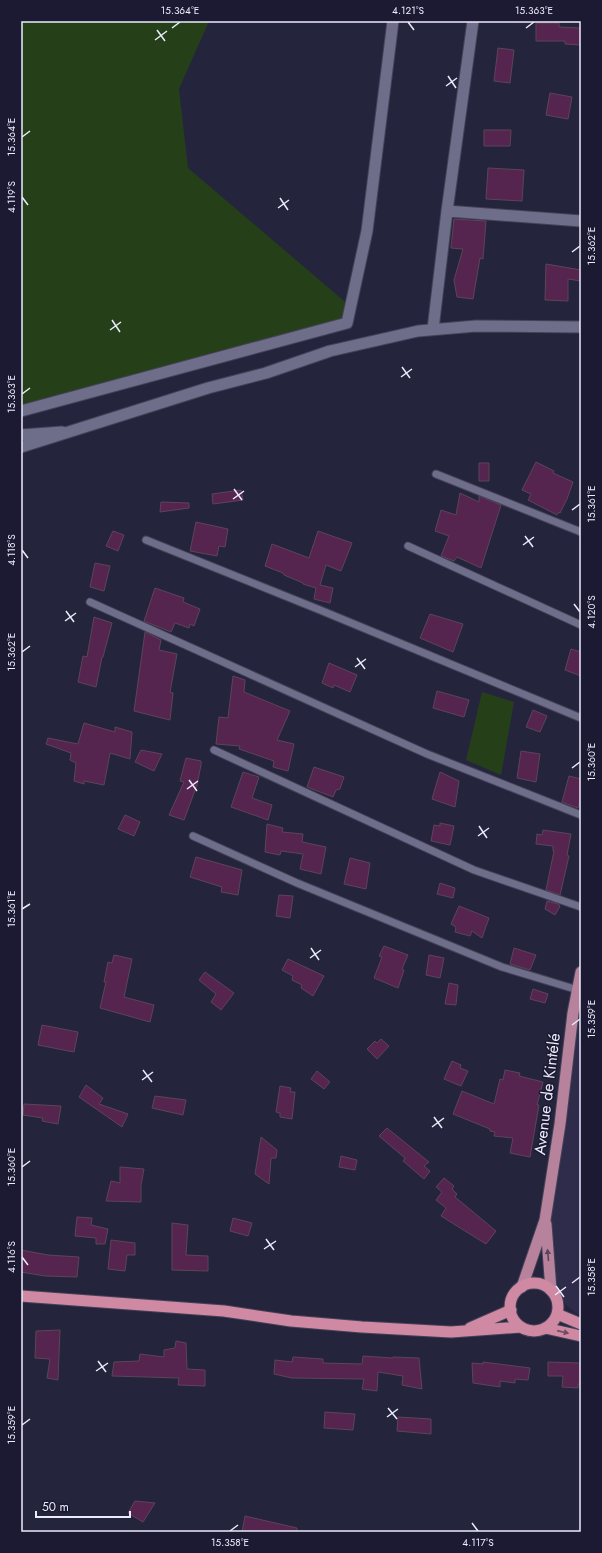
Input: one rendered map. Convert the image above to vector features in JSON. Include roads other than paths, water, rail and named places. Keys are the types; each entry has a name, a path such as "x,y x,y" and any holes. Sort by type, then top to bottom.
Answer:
{"highway":[{"path":"521,1327 514,1319 511,1310 513,1296 522,1287 528,1284 540,1284 551,1290 557,1301 557,1314 551,1324 545,1328"},
{"path":"21,1296 224,1311 291,1321 362,1327 451,1332 521,1327 533,1330 545,1328 581,1336"},
{"path":"462,1331 511,1310"},
{"path":"557,1314 581,1324"}],"main road":[{"name":"Avenue de Kintélé","path":"522,1287 545,1220 577,1014 581,972"},
{"name":"Avenue de Kintélé","path":"545,1220 551,1290"}],"street":[{"path":"21,411 347,323 367,231 394,21"},
{"path":"433,330 447,211 473,21"},
{"path":"447,211 581,221"},
{"path":"21,447 330,351 418,331 476,326 581,327"},
{"path":"21,435 74,431"}],"lane":[{"path":"436,474 581,532"},
{"path":"146,540 313,607 581,718"},
{"path":"408,546 581,625"},
{"path":"90,602 427,754 581,815"},
{"path":"214,750 474,870 581,907"},
{"path":"193,836 297,883 502,968 579,990"}]}
